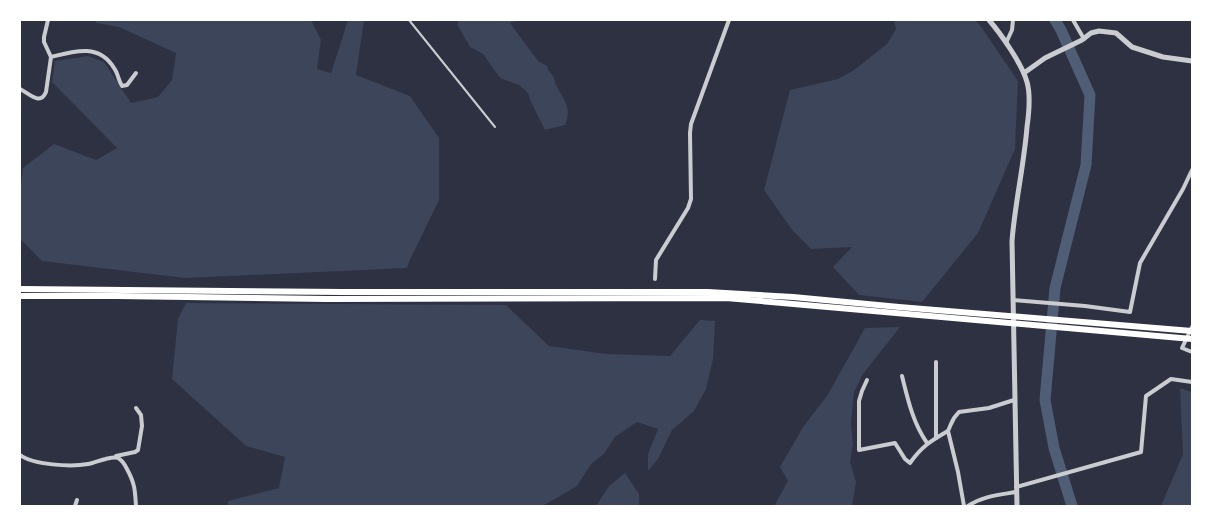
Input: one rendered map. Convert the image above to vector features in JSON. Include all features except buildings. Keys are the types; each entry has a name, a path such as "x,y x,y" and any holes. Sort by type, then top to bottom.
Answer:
{"highway":[{"path":"20,289 334,292 708,292 793,296 898,310 1192,339"},
{"path":"20,296 327,299 726,298 1192,331"}],"street":[{"path":"20,89 37,99 44,97 51,57 44,42 48,20"},
{"path":"655,279 656,260 688,208 691,199 691,124 729,20"},
{"path":"988,20 1006,43 1024,73 1027,82 1029,105 1012,249 1017,506"},
{"path":"1006,43 1012,30 1013,20"},
{"path":"1073,20 1083,39"},
{"path":"1024,73 1045,58 1091,33 1099,31 1116,33 1132,47 1163,57 1192,61"},
{"path":"51,57 84,50 93,51 108,60 115,68 122,86 127,85 136,73"},
{"path":"1013,300 1130,312 1140,264 1192,170"},
{"path":"1192,327 1182,348 1192,352"},
{"path":"936,362 936,438"},
{"path":"902,376 911,410 920,433 927,443"},
{"path":"968,506 975,501 1016,490 1040,480 1141,452 1146,396 1171,379 1192,382"},
{"path":"867,380 859,401 859,450 895,443 905,459 910,463 927,443 948,431 959,412 989,408 1014,400"},
{"path":"20,455 25,458 65,466 88,464 135,452 138,450 142,426 141,415 136,408"},
{"path":"948,431 964,506"},
{"path":"114,457 120,458 134,480 136,506"},
{"path":"75,506 77,500"}],"lane":[{"path":"409,20 495,127"}],"shaded area":[{"path":"96,20 311,20 321,40 317,69 331,73 348,20 364,20 356,75 410,96 439,138 439,200 407,268 185,278 42,261 20,239 20,191 23,168 54,144 96,160 117,148 52,82 55,61 88,56 104,62 131,103 158,97 172,80 176,53 119,27 96,23"},
{"path":"458,20 521,20 510,23 538,61 547,66 554,77 556,86 567,105 568,114 565,125 545,130 528,93 519,85 500,78 483,54 470,47 458,26"},
{"path":"894,20 975,20 1018,81 1015,149 978,233 922,302 859,295 833,267 852,247 811,249 793,231 764,190 790,90 838,79 854,70 887,44 896,29"},
{"path":"186,303 506,305 549,346 606,354 670,356 700,320 715,321 713,359 706,389 694,411 672,430 658,459 648,471 648,454 658,429 637,422 615,437 604,454 591,464 577,486 543,506 228,506 228,501 279,488 285,457 246,446 172,379 178,319"},
{"path":"900,327 863,374 854,392 851,422 853,444 850,462 856,482 852,506 774,506 788,481 780,467 803,427 827,396 865,328"},
{"path":"1180,388 1192,392 1192,506 1161,506 1183,454"},
{"path":"625,473 639,494 639,506 596,506 609,486"}],"waterway":[{"path":"1055,20 1090,95 1086,165 1055,288 1045,400 1054,448 1072,506"}]}
